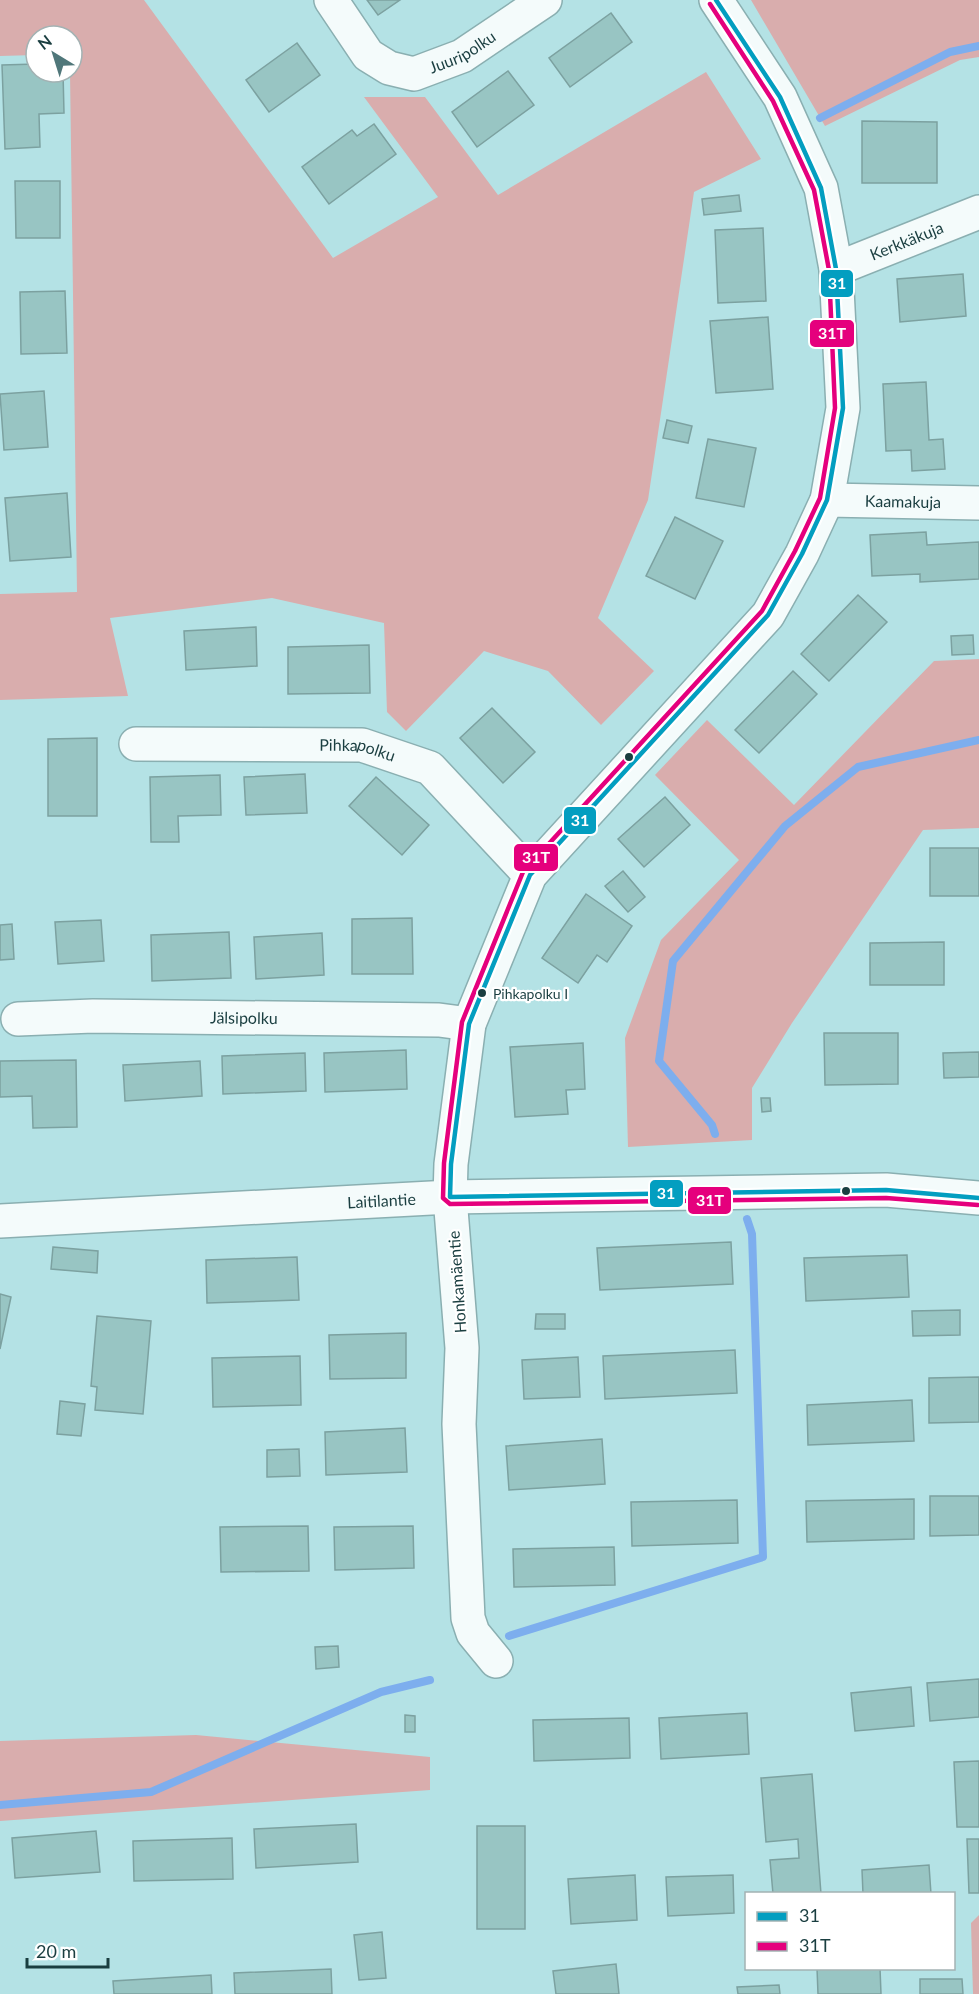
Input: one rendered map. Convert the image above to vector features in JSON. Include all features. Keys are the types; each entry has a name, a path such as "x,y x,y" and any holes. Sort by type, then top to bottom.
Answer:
{"street":[{"name":"Juuripolku","path":"331,0 368,55 389,68 414,74 462,56 545,0"},
{"name":"Honkamäentie","path":"496,1661 473,1633 468,1618 459,1424 462,1348 450,1197 451,1164 469,1024 530,875 768,615 802,554 828,500 843,408 836,269 821,188 780,97 716,0"},
{"name":"Kerkkäkuja","path":"836,269 979,212"},
{"name":"Kaamakuja","path":"828,500 979,503"},
{"name":"Pihkapolku","path":"136,744 362,745 430,768 530,875"},
{"name":"Jälsipolku","path":"18,1019 93,1016 439,1020 469,1024"},
{"name":"Laitilantie","path":"0,1221 450,1197 886,1190 979,1198"}],"shaded area":[{"path":"0,0 144,0 333,258 438,197 364,97 425,97 498,195 706,72 761,159 694,192 648,500 598,618 654,671 601,725 548,671 484,651 406,731 387,712 384,623 272,598 110,618 128,696 0,700 0,594 77,592 70,84 84,84 84,24 24,24 24,55 0,56"},
{"path":"751,0 979,0 979,57 960,60 825,126"},
{"path":"979,659 979,828 923,830 792,1023 752,1088 752,1140 628,1147 625,1038 661,940 739,860 655,775 707,720 794,805 934,661"},
{"path":"196,1735 430,1757 430,1790 0,1821 0,1741"},
{"path":"979,1915 979,1994 973,1994 971,1923"}],"building":[{"path":"367,0 400,0 378,15"},
{"path":"611,13 632,42 570,87 549,58"},
{"path":"297,43 320,75 269,112 246,80"},
{"path":"24,64 24,84 63,84 64,113 39,114 40,147 5,149 2,65"},
{"path":"508,71 534,105 477,147 452,112"},
{"path":"862,121 937,122 937,183 862,183"},
{"path":"374,124 396,154 329,204 302,167 352,130 357,136"},
{"path":"15,181 60,181 60,238 16,238"},
{"path":"739,195 741,211 704,215 702,199"},
{"path":"763,228 766,301 718,303 715,230"},
{"path":"963,274 966,316 900,322 897,279"},
{"path":"65,291 67,353 21,354 20,292"},
{"path":"768,317 773,389 716,393 710,321"},
{"path":"926,382 929,440 943,439 945,469 912,471 911,450 886,451 883,384"},
{"path":"44,391 48,447 4,450 0,394"},
{"path":"667,420 692,426 688,443 663,438"},
{"path":"708,439 756,448 744,507 696,498"},
{"path":"67,493 71,557 10,561 5,498"},
{"path":"675,517 723,541 695,599 646,576"},
{"path":"926,532 927,545 979,542 979,579 920,582 920,574 872,576 870,535"},
{"path":"858,595 887,622 829,681 801,654"},
{"path":"256,627 257,666 186,670 184,631"},
{"path":"973,635 974,654 952,655 951,636"},
{"path":"369,645 370,693 288,694 288,647"},
{"path":"793,671 817,694 759,753 735,730"},
{"path":"492,708 535,752 503,783 460,738"},
{"path":"97,738 97,816 48,816 48,739"},
{"path":"305,774 307,813 246,815 244,777"},
{"path":"220,775 221,815 178,816 179,842 151,842 150,777"},
{"path":"376,777 429,825 402,855 349,806"},
{"path":"665,797 690,825 644,867 618,839"},
{"path":"930,848 979,848 979,896 930,896"},
{"path":"623,871 645,897 628,912 605,886"},
{"path":"586,894 632,926 607,962 597,955 578,983 542,958"},
{"path":"412,918 413,974 352,974 352,919"},
{"path":"101,920 104,961 58,964 55,922"},
{"path":"12,924 14,959 0,960 0,925"},
{"path":"229,932 231,978 152,981 151,935"},
{"path":"322,933 324,975 256,979 254,937"},
{"path":"944,942 944,985 870,985 870,943"},
{"path":"824,1033 898,1033 898,1084 825,1085"},
{"path":"583,1043 585,1089 566,1090 568,1114 515,1117 510,1047"},
{"path":"406,1050 407,1089 325,1092 324,1053"},
{"path":"979,1052 979,1077 944,1078 943,1053"},
{"path":"305,1053 306,1091 223,1094 222,1056"},
{"path":"76,1060 77,1127 33,1128 32,1096 0,1097 0,1061"},
{"path":"200,1061 202,1096 125,1101 123,1065"},
{"path":"761,1098 770,1098 771,1111 762,1112"},
{"path":"731,1242 733,1284 600,1290 597,1248"},
{"path":"53,1247 98,1251 97,1273 51,1269"},
{"path":"907,1255 909,1297 806,1301 804,1258"},
{"path":"297,1257 299,1300 207,1303 206,1260"},
{"path":"0,1294 11,1297 0,1349"},
{"path":"960,1310 960,1335 913,1336 912,1311"},
{"path":"536,1314 565,1314 565,1329 535,1329"},
{"path":"97,1316 151,1321 143,1414 95,1410 97,1387 91,1386"},
{"path":"406,1333 406,1378 330,1379 329,1335"},
{"path":"735,1350 737,1393 605,1399 603,1356"},
{"path":"300,1356 301,1405 213,1407 212,1358"},
{"path":"578,1357 580,1397 524,1399 522,1360"},
{"path":"979,1377 979,1422 929,1423 929,1378"},
{"path":"912,1400 914,1441 808,1445 807,1405"},
{"path":"60,1401 85,1404 81,1436 57,1434"},
{"path":"405,1428 407,1472 326,1475 325,1432"},
{"path":"602,1439 605,1484 509,1490 506,1446"},
{"path":"299,1449 300,1476 267,1477 267,1450"},
{"path":"930,1496 979,1496 979,1535 930,1536"},
{"path":"914,1499 914,1539 807,1542 806,1501"},
{"path":"737,1500 738,1543 632,1546 631,1502"},
{"path":"308,1526 309,1571 221,1572 220,1527"},
{"path":"413,1526 414,1568 335,1570 334,1527"},
{"path":"614,1547 615,1585 514,1587 513,1549"},
{"path":"338,1646 339,1667 316,1669 315,1647"},
{"path":"979,1679 979,1717 930,1721 927,1683"},
{"path":"911,1687 914,1726 855,1731 851,1693"},
{"path":"747,1713 749,1754 661,1759 659,1718"},
{"path":"405,1715 415,1716 415,1732 405,1732"},
{"path":"629,1718 630,1758 534,1761 533,1720"},
{"path":"979,1761 979,1827 957,1827 954,1762"},
{"path":"812,1774 821,1892 773,1892 770,1860 799,1858 798,1839 766,1842 761,1778"},
{"path":"356,1824 358,1862 256,1868 254,1829"},
{"path":"477,1826 525,1826 525,1929 477,1929"},
{"path":"96,1831 100,1872 15,1878 12,1838"},
{"path":"232,1838 233,1879 134,1881 133,1841"},
{"path":"967,1839 979,1839 979,1893 969,1893"},
{"path":"929,1865 931,1892 863,1892 862,1870"},
{"path":"635,1875 637,1920 571,1924 568,1879"},
{"path":"733,1875 734,1913 668,1916 666,1877"},
{"path":"382,1932 386,1978 359,1980 354,1935"},
{"path":"616,1964 619,1994 556,1994 553,1971"},
{"path":"331,1969 332,1994 235,1994 234,1973"},
{"path":"817,1970 880,1970 881,1994 818,1994"},
{"path":"211,1975 212,1994 114,1994 113,1981"},
{"path":"920,1979 962,1979 963,1994 920,1994"},
{"path":"779,1985 780,1994 738,1994 737,1987"}],"waterway":[{"path":"820,118 950,52 979,46"},
{"path":"715,1134 712,1125 659,1061 673,961 785,826 858,767 979,740"},
{"path":"509,1636 763,1557 752,1234 747,1219"},
{"path":"0,1805 151,1792 381,1692 430,1680"}],"transit line":[{"name":"31","path":"716,0 780,97 821,188 836,269 843,408 827,500 802,554 768,615 530,875 469,1024 451,1164 450,1197 886,1190 979,1198"},
{"name":"31T","path":"710,4 773,101 814,190 829,270 835,408 820,498 795,551 762,611 523,872 462,1022 444,1163 443,1198 450,1204 886,1198 978,1205"}],"place":[{"name":"Pihkapolku I","path":"482,993"}]}
